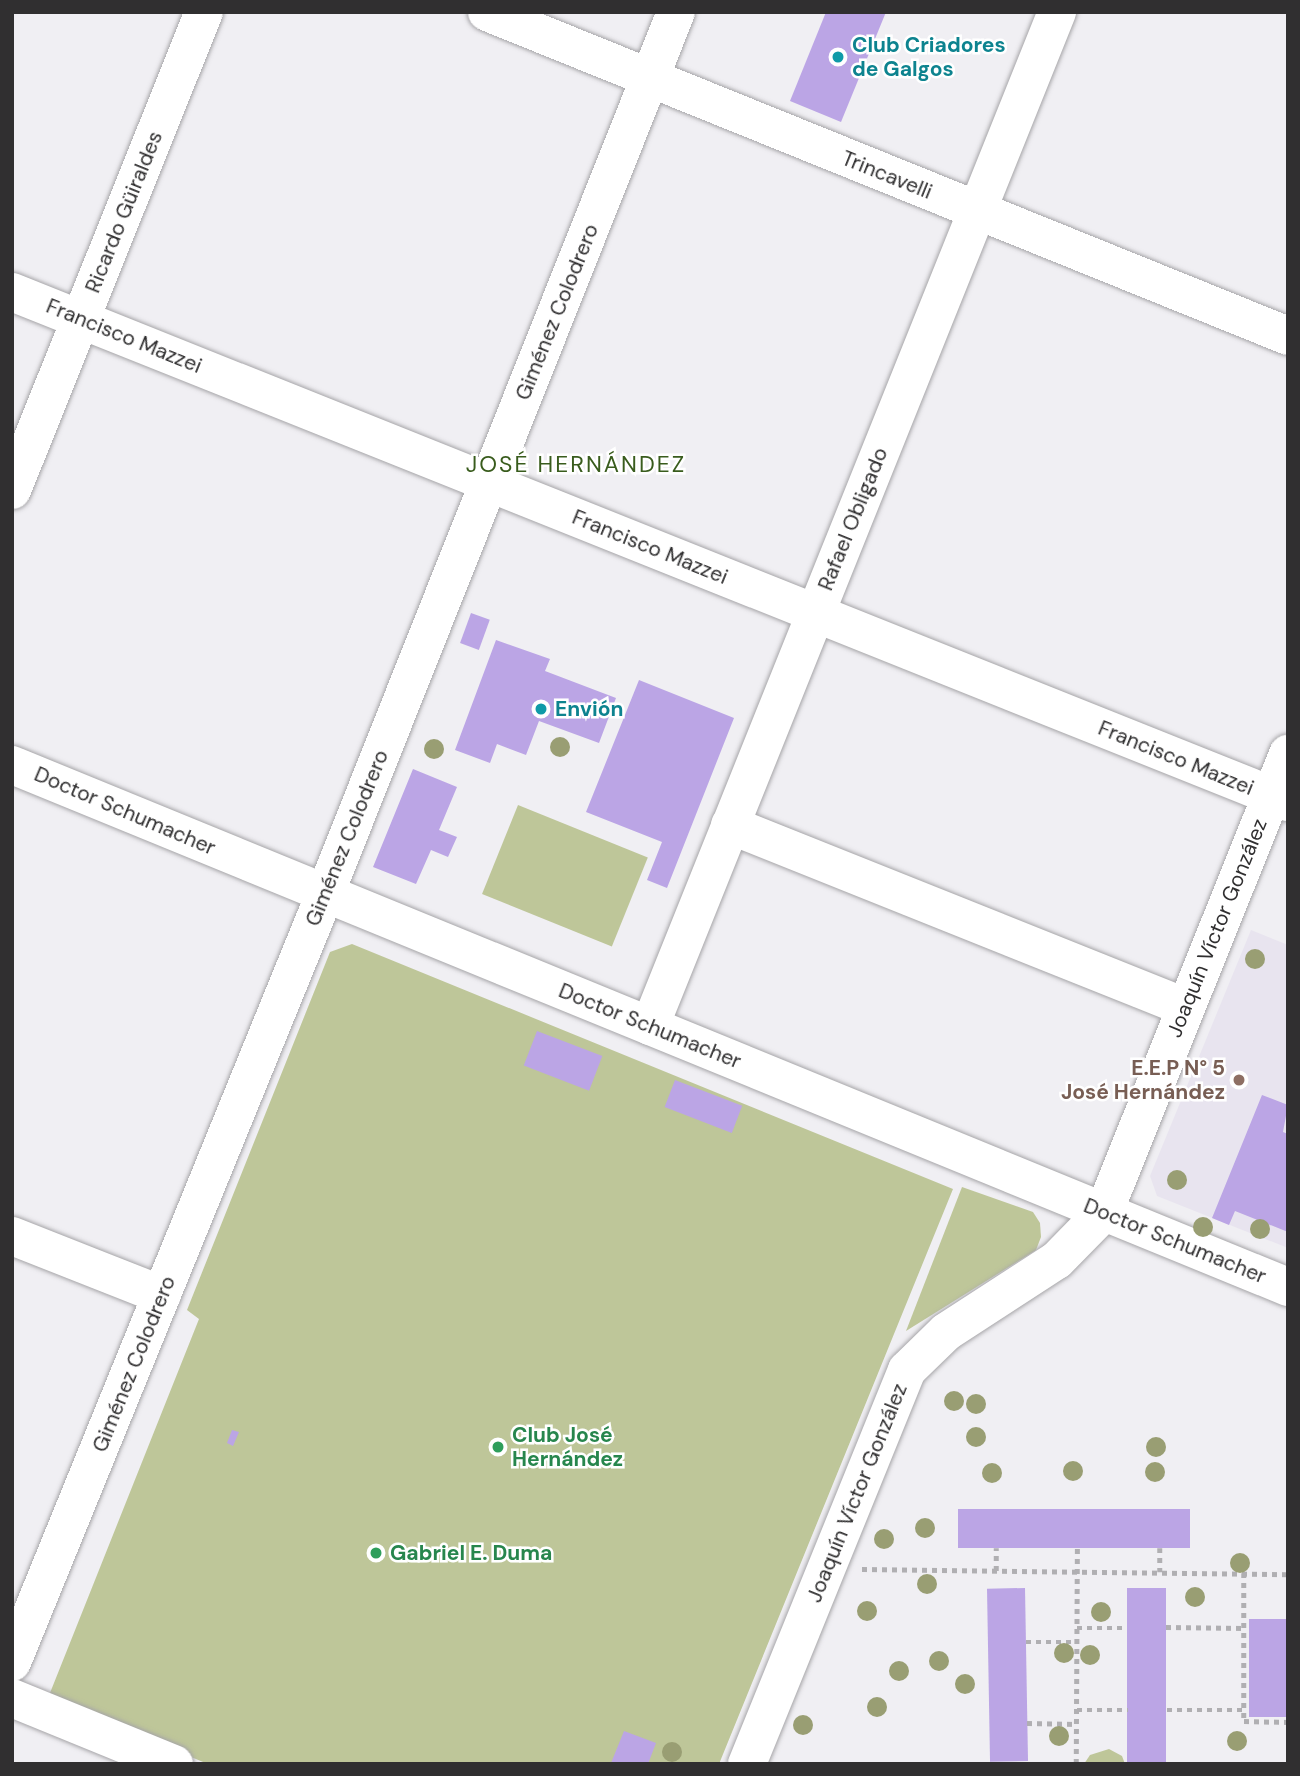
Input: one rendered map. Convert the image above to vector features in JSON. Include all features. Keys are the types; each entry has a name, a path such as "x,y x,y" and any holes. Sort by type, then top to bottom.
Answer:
{"street":[{"name":"Ricardo Güiraldes","path":"12,490 204,12"},
{"name":"Trincavelli","path":"487,12 1288,336"},
{"name":"Giménez Colodrero","path":"12,1662 325,894 676,12"},
{"name":"Rafael Obligado","path":"650,1026 1057,12"},
{"name":"Francisco Mazzei","path":"12,292 1280,799"},
{"name":"Joaquín Víctor González","path":"747,1764 907,1370 946,1332 1057,1260 1104,1212 1184,1007 1280,799 1288,754"},
{"name":"Doctor Schumacher","path":"12,765 1288,1287"},
{"path":"730,825 1184,1007"},
{"path":"12,1236 162,1296"},
{"path":"12,1698 174,1764"}],"path":[{"path":"996,1548 996,1571"},
{"path":"1076,1764 1077,1548"},
{"path":"1160,1548 1160,1572"},
{"path":"825,1569 1288,1574"},
{"path":"1244,1573 1244,1721 1288,1721"},
{"path":"1166,1627 1244,1628"},
{"path":"1077,1628 1127,1628"},
{"path":"1026,1642 1077,1642"},
{"path":"1077,1710 1128,1710"},
{"path":"1167,1710 1244,1710"},
{"path":"1027,1723 1077,1724"}],"shaded area":[{"name":"E.E.P N° 5 José Hernández","path":"1251,930 1288,945 1288,1248 1157,1196 1150,1176"}],"green space":[{"path":"518,805 648,857 612,946 482,894"},
{"name":"Club José Hernández","path":"352,944 953,1189 719,1764 208,1764 48,1698 199,1319 187,1310 330,952"},
{"path":"962,1187 1033,1212 1040,1223 1041,1237 1036,1250 906,1331"},
{"path":"1109,1749 1122,1756 1125,1764 1084,1764 1090,1755"}],"building":[{"name":"Club Criadores de Galgos","path":"826,12 886,12 841,122 790,101"},
{"path":"471,613 490,620 479,650 460,643"},
{"name":"Envión","path":"496,640 550,659 545,671 616,698 599,743 539,721 526,755 497,744 490,763 455,750"},
{"path":"639,680 734,718 667,888 647,880 662,842 586,812"},
{"path":"413,769 457,787 439,830 457,837 448,857 431,850 416,884 373,867"},
{"path":"537,1031 602,1056 589,1091 524,1066"},
{"path":"675,1080 742,1106 732,1133 665,1107"},
{"path":"1262,1095 1288,1105 1283,1132 1288,1134 1288,1232 1235,1211 1229,1225 1212,1218"},
{"path":"232,1430 239,1432 233,1446 227,1443"},
{"path":"958,1509 1190,1509 1190,1548 958,1548"},
{"path":"1025,1588 1028,1761 990,1762 987,1589"},
{"path":"1127,1588 1166,1588 1166,1762 1127,1762"},
{"path":"1249,1619 1288,1619 1288,1717 1249,1717"},
{"path":"624,1731 656,1743 648,1764 611,1763"}],"place":[{"name":"Club Criadores de Galgos","path":"838,57"},
{"name":"Envión","path":"541,709"},
{"name":"E.E.P N° 5 José Hernández","path":"1239,1080"},
{"name":"Club José Hernández","path":"498,1447"},
{"name":"Gabriel E. Duma","path":"376,1553"}],"district":[{"name":"JOSÉ HERNÁNDEZ","path":"576,464"}]}
